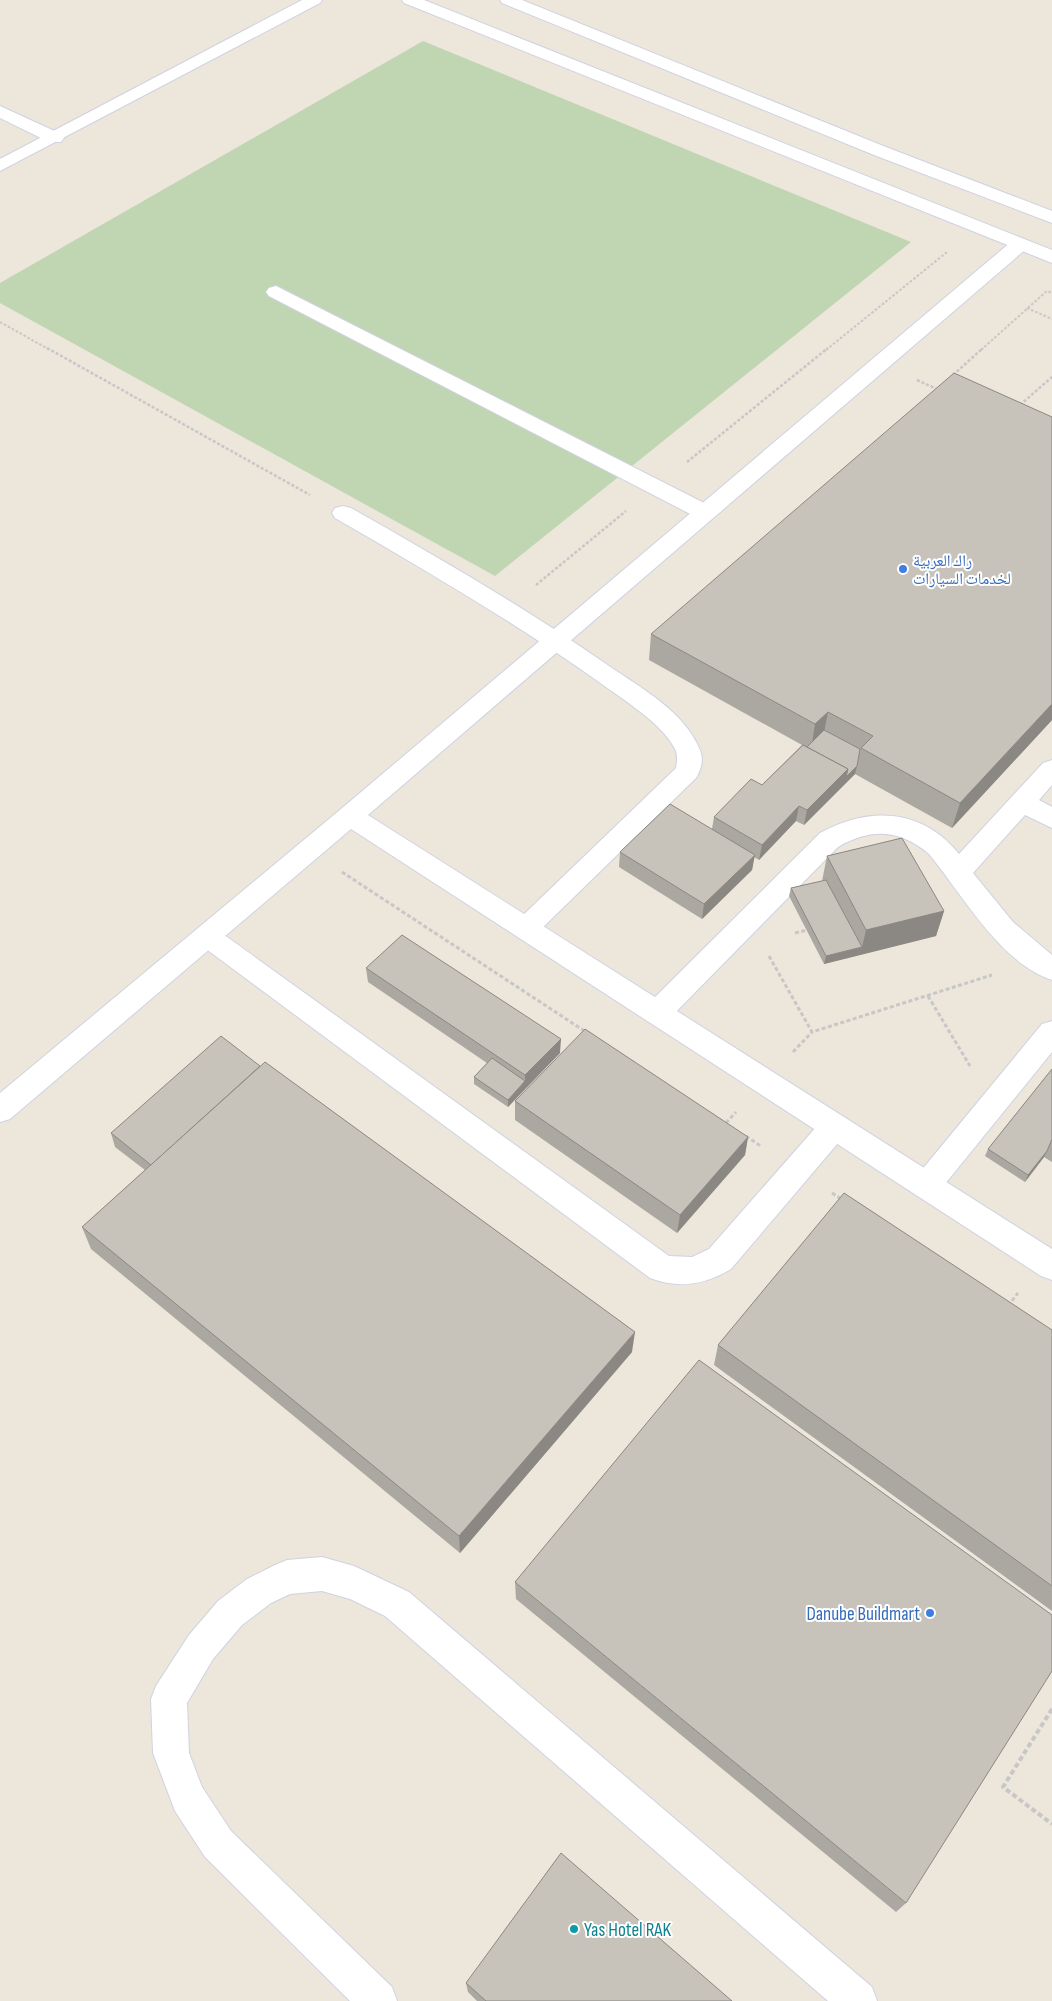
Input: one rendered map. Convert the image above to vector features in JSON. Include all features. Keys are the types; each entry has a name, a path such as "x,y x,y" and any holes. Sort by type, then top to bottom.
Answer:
{"street":[{"path":"0,166 314,0"},
{"path":"410,0 1052,257"},
{"path":"508,0 1052,217"},
{"path":"722,126 718,114 723,110 742,108 759,112 832,141 880,150"},
{"path":"0,111 55,138"},
{"path":"0,1110 350,816 1019,245"},
{"path":"276,292 704,512"},
{"path":"343,513 507,608 556,640 628,690 664,722 686,747 689,764 687,772 526,928"},
{"path":"957,873 1052,769"},
{"path":"1022,802 1052,818"},
{"path":"350,816 1052,1266"},
{"path":"657,1013 829,840 844,830 862,825 882,824 902,827 921,835 937,846 1003,930 1045,964"},
{"path":"207,936 661,1268 676,1272 693,1273 708,1268 720,1259 834,1127"},
{"path":"926,1186 1052,1032"},
{"path":"378,2001 218,1844 188,1798 171,1753 169,1699 201,1647 230,1613 259,1591 287,1577 322,1574 354,1583 397,1604 858,2001"}],"path":[{"path":"507,608 951,249"},
{"path":"952,376 1047,291 1052,293"},
{"path":"1027,308 1052,319"},
{"path":"0,322 343,513"},
{"path":"834,343 945,393"},
{"path":"1018,407 1052,377"},
{"path":"937,389 944,382"},
{"path":"308,850 592,1036"},
{"path":"748,921 812,1032 928,996 1045,964"},
{"path":"928,996 994,1104"},
{"path":"717,1118 734,1128"},
{"path":"742,1134 846,1202"},
{"path":"998,1303 1014,1314"},
{"path":"1052,1709 1003,1786 1052,1824"}],"green space":[{"path":"423,41 911,242 495,576 0,303 0,283"}],"building":[{"name":"راك العربية لخدمات السيارات","path":"954,373 1052,417 1052,704 960,803 861,748 873,736 828,712 815,724 651,634"},
{"path":"824,730 860,749 857,766 846,777 848,769 807,747"},
{"path":"803,745 848,769 807,810 799,806 762,845 714,817 751,779 762,785"},
{"path":"670,804 755,855 704,904 620,852"},
{"path":"902,838 944,911 866,930 827,856"},
{"path":"826,880 862,947 826,956 791,888"},
{"path":"402,935 561,1039 525,1075 366,968"},
{"path":"585,1029 748,1137 680,1215 515,1101"},
{"path":"221,1036 260,1066 151,1165 111,1133"},
{"path":"492,1058 525,1081 508,1100 474,1077"},
{"path":"265,1062 635,1332 459,1536 82,1227"},
{"path":"1052,1069 1052,1139 1047,1151 1028,1175 988,1149"},
{"path":"844,1193 1052,1330 1052,1586 718,1345"},
{"path":"699,1360 1052,1615 1052,1671 906,1903 515,1582"},
{"name":"Yas Hotel RAK","path":"561,1853 732,2001 486,2001 466,1983"}],"place":[{"name":"راك العربية لخدمات السيارات","path":"903,569"},
{"name":"Danube Buildmart","path":"930,1613"},
{"name":"Yas Hotel RAK","path":"574,1929"}]}
